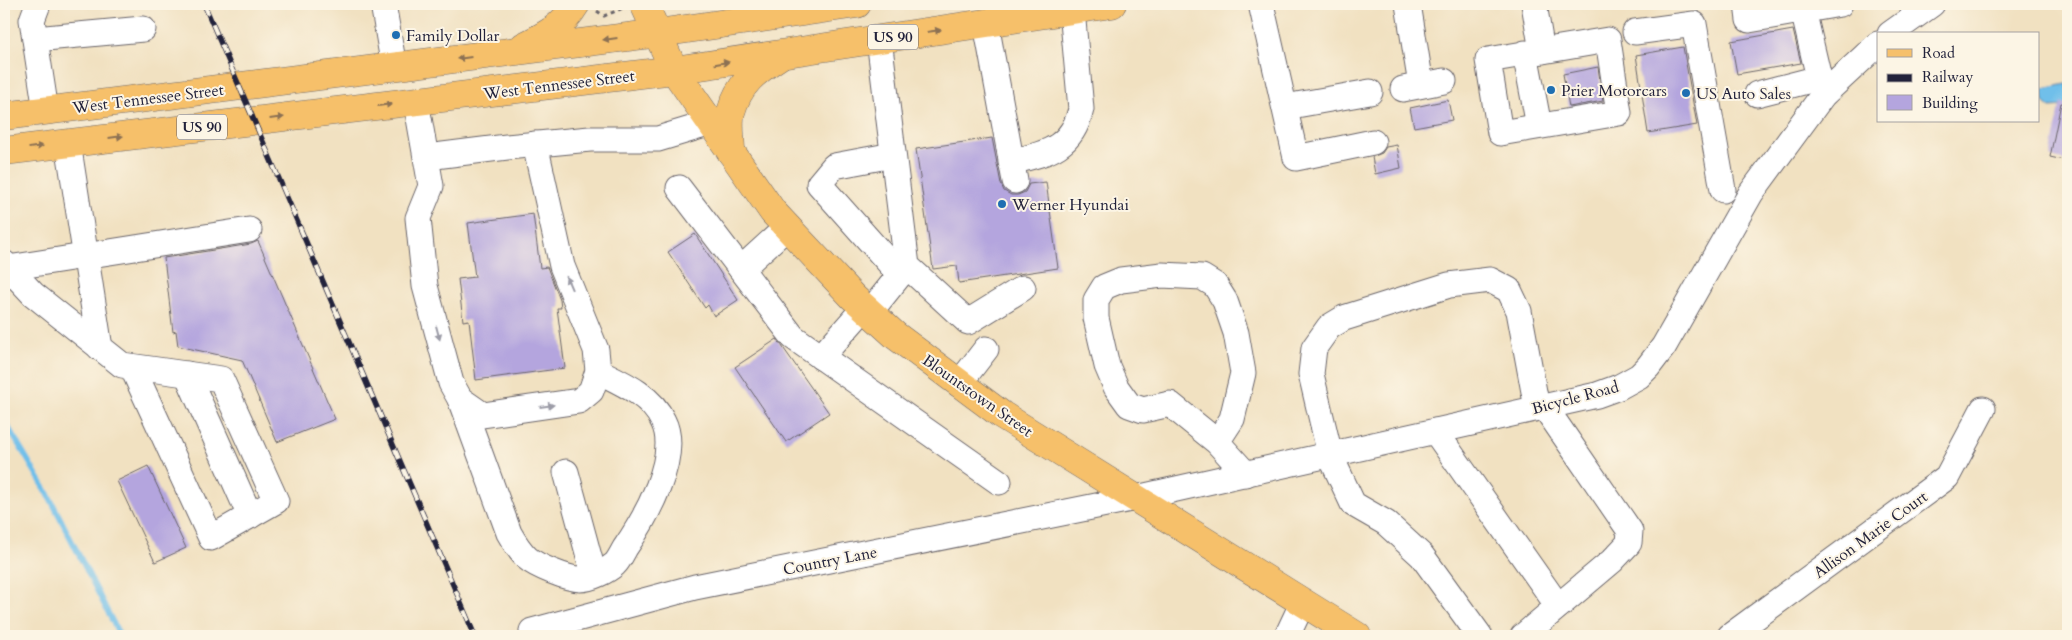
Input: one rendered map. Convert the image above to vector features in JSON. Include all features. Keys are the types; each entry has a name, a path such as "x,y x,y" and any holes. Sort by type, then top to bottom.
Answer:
{"main road":[{"name":"West Tennessee Street","path":"6,118 46,111 659,33 788,9 857,4"},
{"name":"West Tennessee Street","path":"4,151 674,70 1112,4"},
{"path":"512,52 552,32 583,6"},
{"name":"Blountstown Street","path":"634,6 659,33 674,70 773,212 867,310 896,336 1002,415 1358,636"},
{"path":"731,152 730,113 738,96 750,76 782,54"}],"street":[{"path":"38,4 32,20 46,111"},
{"path":"384,4 394,67"},
{"path":"1261,4 1296,158 1373,142"},
{"path":"1408,4 1423,85"},
{"path":"1534,4 1534,52 1540,126"},
{"path":"1747,4 1749,20 1840,4"},
{"path":"1893,32 1932,4"},
{"path":"986,24 1013,172 1054,150 1065,140 1078,122 1081,109 1072,10"},
{"path":"1757,94 1821,87 1803,10"},
{"path":"1635,32 1678,15 1694,24 1723,190"},
{"path":"35,40 143,29"},
{"path":"821,357 904,271 880,39"},
{"path":"1608,40 1619,113 1500,133 1488,60 1534,52 1608,40"},
{"name":"Bicycle Road","path":"1136,498 1596,395 1619,387 1639,376 1664,346 1751,193 1821,87 1877,45"},
{"path":"1285,107 1370,92"},
{"path":"416,101 431,186 418,218 425,286 451,383 460,399 509,533 517,546 528,559 566,576 581,579 603,572 615,564 638,529 653,499 663,471 668,447 668,432 663,420 650,402 626,384 598,371"},
{"path":"427,157 590,139 658,139 711,123"},
{"path":"68,143 100,348"},
{"path":"460,399 483,415 578,401 591,391 598,371 596,350 562,266 535,144"},
{"path":"893,155 834,166 819,184 904,271 968,322 1023,288"},
{"path":"679,188 793,337 999,482"},
{"path":"741,269 787,227"},
{"path":"6,266 85,256 249,230"},
{"path":"6,266 33,294 122,365 187,374 250,516 212,538 132,367"},
{"path":"1217,442 1232,419 1243,373 1236,333 1225,301 1215,284 1202,277 1162,275 1121,280 1104,287 1096,300 1096,318 1107,366 1116,387 1129,405 1143,410 1170,404 1217,442 1246,474"},
{"path":"1480,636 1422,556 1386,523 1353,504 1330,455 1311,374 1314,348 1329,327 1344,318 1450,285 1490,280 1508,290 1519,311 1541,407 1630,531 1629,543 1612,561 1523,636"},
{"path":"959,384 986,350"},
{"name":"Allison Marie Court","path":"1730,636 1946,477 1983,409"},
{"path":"1435,431 1558,606"},
{"path":"566,472 594,575"},
{"name":"Country Lane","path":"535,636 532,631 695,587 1136,498"},
{"path":"1287,636 1303,602"}],"path":[{"path":"583,6 604,16 634,6"}],"water":[{"path":"2068,85 2068,106 2050,107 2044,102 2043,89"}],"building":[{"path":"1793,30 1801,63 1737,74 1731,41"},
{"path":"1683,47 1697,125 1648,133 1636,55"},
{"path":"1598,67 1603,101 1569,107 1563,74"},
{"path":"1448,100 1452,120 1414,127 1410,108"},
{"path":"2061,103 2068,104 2068,161 2050,157"},
{"path":"992,138 1004,191 1011,195 1018,195 1025,192 1029,184 1046,182 1058,268 959,283 957,266 933,269 916,149"},
{"path":"1397,145 1401,168 1375,174 1372,157 1382,153 1386,147"},
{"path":"533,214 540,268 547,267 560,300 561,308 557,308 565,368 476,380 469,320 463,321 458,279 475,277 468,223"},
{"path":"695,234 738,300 714,316 708,305 705,308 668,252"},
{"path":"258,241 335,419 277,442 242,360 178,346 176,331 173,332 164,258 251,244"},
{"path":"777,339 829,413 786,442 735,367"},
{"path":"148,466 186,548 155,562 117,481"}],"waterway":[{"path":"4,420 47,492 120,636"}],"railway":[{"path":"204,4 475,636"}],"place":[{"name":"Family Dollar","path":"396,35"},
{"name":"Prier Motorcars","path":"1551,90"},
{"name":"US Auto Sales","path":"1686,93"},
{"name":"Werner Hyundai","path":"1002,204"}]}
